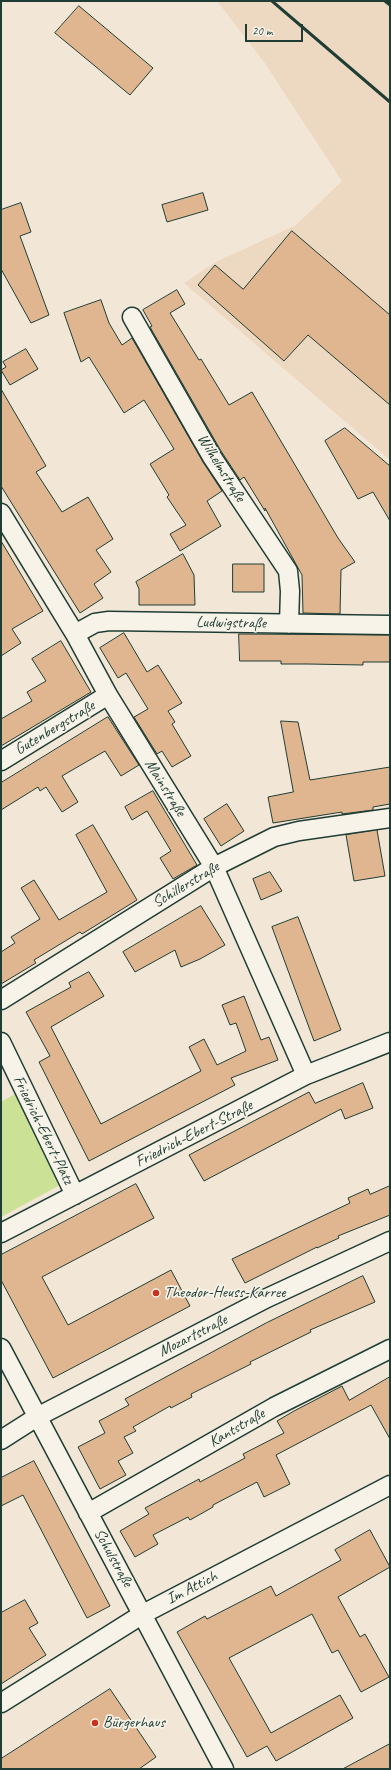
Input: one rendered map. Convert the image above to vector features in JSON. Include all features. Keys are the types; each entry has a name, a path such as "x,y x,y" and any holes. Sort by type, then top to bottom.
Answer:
{"street":[{"name":"Wilhelmstraße","path":"132,318 212,457 288,571 290,591 289,624"},
{"name":"Mainstraße","path":"4,524 75,634 108,695 214,867 306,1075"},
{"name":"Ludwigstraße","path":"75,634 95,623 109,621 390,625"},
{"name":"Gutenbergstraße","path":"1,761 108,695"},
{"name":"Schillerstraße","path":"1,1000 214,867 274,837 299,831 390,818"},
{"name":"Friedrich-Ebert-Platz","path":"1,1042 75,1195"},
{"name":"Friedrich-Ebert-Straße","path":"1,1233 306,1075 390,1042"},
{"name":"Mozartstraße","path":"1,1440 37,1416 267,1298 390,1241"},
{"name":"Schulstraße","path":"1,1348 224,1769"},
{"name":"Kantstraße","path":"88,1513 274,1407 390,1349"},
{"name":"Im Attich","path":"1,1703 143,1614 390,1485"}],"shaded area":[{"path":"217,1 390,1 390,460 184,283 214,263 296,225 342,181 264,62"}],"green space":[{"path":"15,1094 62,1184 1,1217 1,1102"}],"building":[{"path":"79,6 153,68 130,95 55,33"},
{"path":"203,193 208,210 167,222 162,205"},
{"path":"21,203 31,232 20,236 49,315 31,323 1,269 1,210"},
{"path":"292,231 390,315 390,405 308,335 284,361 198,285 215,265 243,289"},
{"path":"177,290 185,304 170,313 199,360 201,359 229,405 252,392 338,538 355,562 341,570 340,614 303,613 302,575 265,508 265,511 244,477 240,480 221,451 150,327 152,326 143,310"},
{"path":"101,300 109,323 122,345 132,338 203,462 222,491 207,501 221,526 180,551 170,534 186,525 167,497 169,495 150,464 174,449 144,400 124,413 89,357 81,362 64,313"},
{"path":"26,349 38,369 10,385 1,370 6,367 3,362"},
{"path":"1,389 46,466 36,472 62,512 88,497 113,539 96,550 111,572 94,584 103,598 80,613 1,486"},
{"path":"345,428 390,466 390,521 373,492 358,499 325,441"},
{"path":"1,541 43,611 12,629 21,643 1,656"},
{"path":"183,554 194,575 195,605 139,605 139,589 136,582"},
{"path":"233,564 264,564 264,592 233,592"},
{"path":"124,633 147,672 158,665 182,703 168,711 175,722 172,724 191,756 172,767 162,751 157,754 134,717 148,709 126,673 118,678 100,648"},
{"path":"239,634 390,635 390,662 363,662 363,665 281,664 281,661 240,661"},
{"path":"61,641 91,692 1,746 1,719 32,701 27,692 46,681 32,659"},
{"path":"108,717 139,765 121,776 105,751 62,776 78,802 62,812 46,787 40,791 38,787 1,810 1,783"},
{"path":"281,721 298,722 310,780 390,767 390,804 373,807 373,810 342,814 342,812 273,823 268,797 293,792"},
{"path":"153,791 197,865 173,879 160,858 171,851 147,811 132,820 125,807"},
{"path":"227,804 244,831 221,846 204,819"},
{"path":"93,825 137,900 82,934 80,932 34,960 36,963 1,984 1,952 15,943 11,937 40,919 21,888 34,880 59,920 107,892 76,835"},
{"path":"377,830 385,876 354,881 346,835"},
{"path":"270,872 282,891 261,900 253,879"},
{"path":"201,906 225,945 200,959 181,967 175,950 135,972 123,952"},
{"path":"298,917 341,1030 314,1041 272,927"},
{"path":"89,972 104,996 51,1027 101,1124 201,1071 189,1047 204,1039 217,1065 246,1051 236,1023 230,1025 222,1005 244,996 261,1040 269,1037 278,1060 231,1078 235,1085 89,1161 39,1062 50,1056 26,1012 71,987 69,983"},
{"path":"363,1083 373,1108 345,1119 341,1109 204,1181 189,1155 309,1092 315,1103"},
{"name":"Theodor-Heuss-Karree","path":"136,1184 154,1218 42,1277 68,1325 171,1270 190,1306 53,1378 1,1280 1,1255"},
{"path":"390,1186 390,1215 338,1236 339,1238 317,1247 245,1283 232,1259 350,1203 348,1198 368,1189 370,1194"},
{"path":"363,1276 375,1302 310,1330 311,1332 250,1362 251,1364 191,1394 192,1397 171,1408 170,1406 133,1427 136,1431 124,1437 133,1453 118,1461 126,1475 100,1489 78,1447 105,1433 99,1421 129,1405 125,1399 266,1323"},
{"path":"390,1377 390,1439 371,1405 276,1455 290,1484 264,1497 257,1482 213,1505 213,1507 190,1520 188,1517 153,1535 158,1544 135,1557 120,1531 149,1514 145,1508 199,1479 200,1482 245,1458 243,1454 284,1433 277,1421 294,1411 342,1386 349,1400"},
{"path":"34,1461 110,1606 87,1618 23,1495 1,1506 1,1478"},
{"path":"370,1530 390,1567 338,1597 360,1637 365,1634 389,1677 361,1692 338,1650 332,1653 312,1614 229,1658 271,1733 340,1695 353,1718 276,1761 267,1746 247,1757 177,1632 205,1616 207,1619 271,1586 276,1596 341,1560 335,1550"},
{"path":"25,1600 38,1623 29,1628 46,1655 1,1684 1,1613"},
{"name":"Bürgerhaus","path":"110,1689 156,1757 139,1769 1,1769 1,1759"},
{"path":"390,1744 390,1769 343,1769"}],"railway":[{"path":"272,1 390,102"},
{"path":"385,1 390,5"}],"place":[{"name":"Theodor-Heuss-Karree","path":"156,1293"},
{"name":"Bürgerhaus","path":"95,1723"}]}
